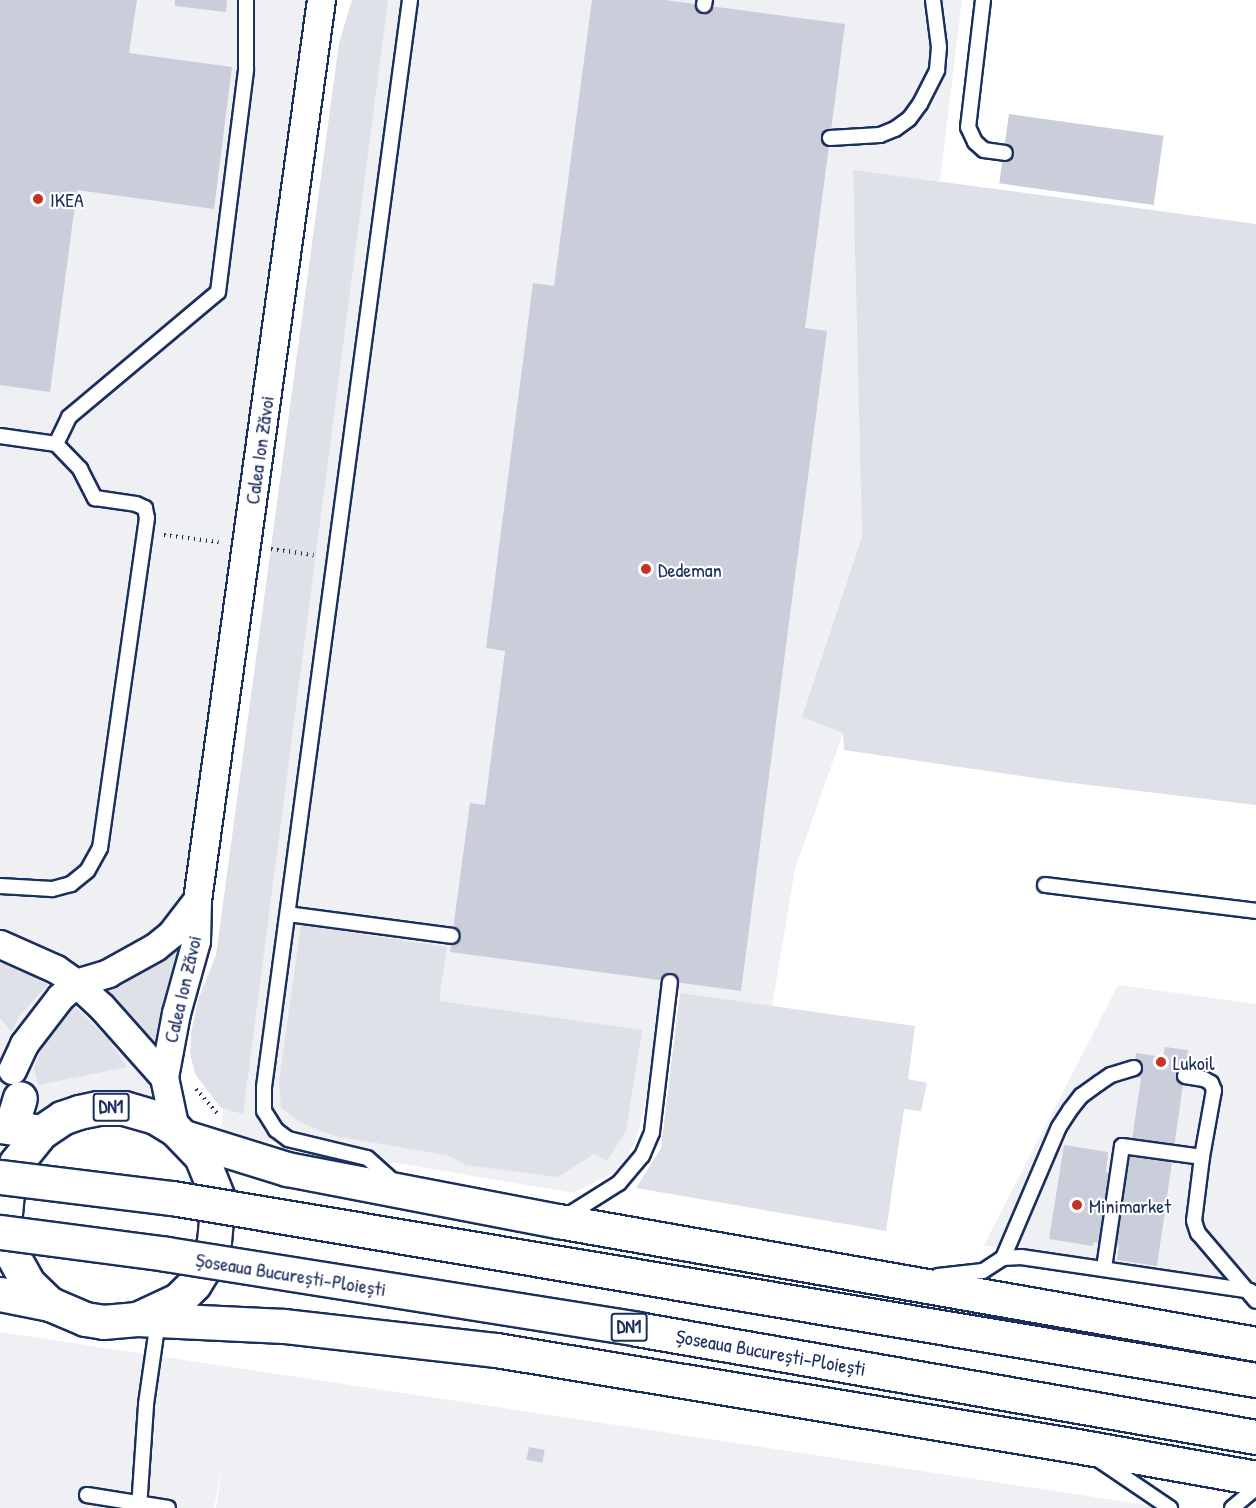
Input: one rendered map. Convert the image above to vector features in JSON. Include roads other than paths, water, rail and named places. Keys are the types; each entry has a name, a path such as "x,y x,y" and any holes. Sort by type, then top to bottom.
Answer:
{"highway":[{"name":"DN1","path":"50,1304 18,1268 8,1247 4,1224 8,1183 16,1163 18,1106 79,1112 110,1107 139,1111 181,1134 287,1169 558,1221 1256,1344"},
{"name":"DN1","path":"148,1320 178,1300 194,1284 206,1265 214,1242 218,1198 201,1156 181,1134"},
{"path":"0,1177 172,1198 1256,1380"},
{"name":"Șoseaua București-Ploiești","path":"0,1232 178,1256 625,1327 1256,1437"},
{"name":"DN1","path":"0,1294 50,1304 85,1319 118,1323 148,1320 309,1328 496,1350 1077,1446 1256,1478"}],"street":[{"name":"Calea Ion Zăvoi","path":"164,1077 176,1013 196,941 197,900 321,0"},
{"name":"Calea Ion Zăvoi","path":"18,1106 24,1044 41,1018 76,983 108,973 155,947 171,934 197,900"},
{"path":"0,944 44,963 76,983 101,1006 164,1077 181,1134"}],"lane":[{"path":"56,444 69,417 218,292 246,69 246,0"},
{"path":"406,1192 367,1158 288,1139 276,1130 264,1111 264,1087 410,0"},
{"path":"830,138 880,135 895,129 909,119 920,104 937,70 939,47 933,0"},
{"path":"983,0 968,127 975,142 984,150 1005,153"},
{"path":"0,436 56,444 80,470 95,498 136,504 145,508 145,532 100,848 87,871 71,884 51,889 0,886"},
{"path":"1045,885 1256,911"},
{"path":"288,914 452,936"},
{"path":"558,1221 619,1183 642,1156 652,1132 670,982"},
{"path":"895,1280 983,1271 1003,1258 1059,1127 1070,1110 1081,1096 1099,1083 1112,1075 1134,1068"},
{"path":"1185,1076 1204,1079 1211,1083 1214,1090 1194,1221 1198,1233 1253,1294"},
{"path":"1104,1268 1122,1146 1202,1157"},
{"path":"1003,1258 1040,1259 1104,1268 1253,1294"},
{"path":"138,1506 146,1404 148,1320"},
{"path":"1077,1446 1167,1507"},
{"path":"1232,1508 1256,1488"},
{"path":"87,1495 138,1506 168,1508"}],"place":[{"name":"IKEA","path":"38,199"},
{"name":"Dedeman","path":"646,569"},
{"name":"Lukoil","path":"1161,1062"},
{"name":"Minimarket","path":"1077,1205"}]}
